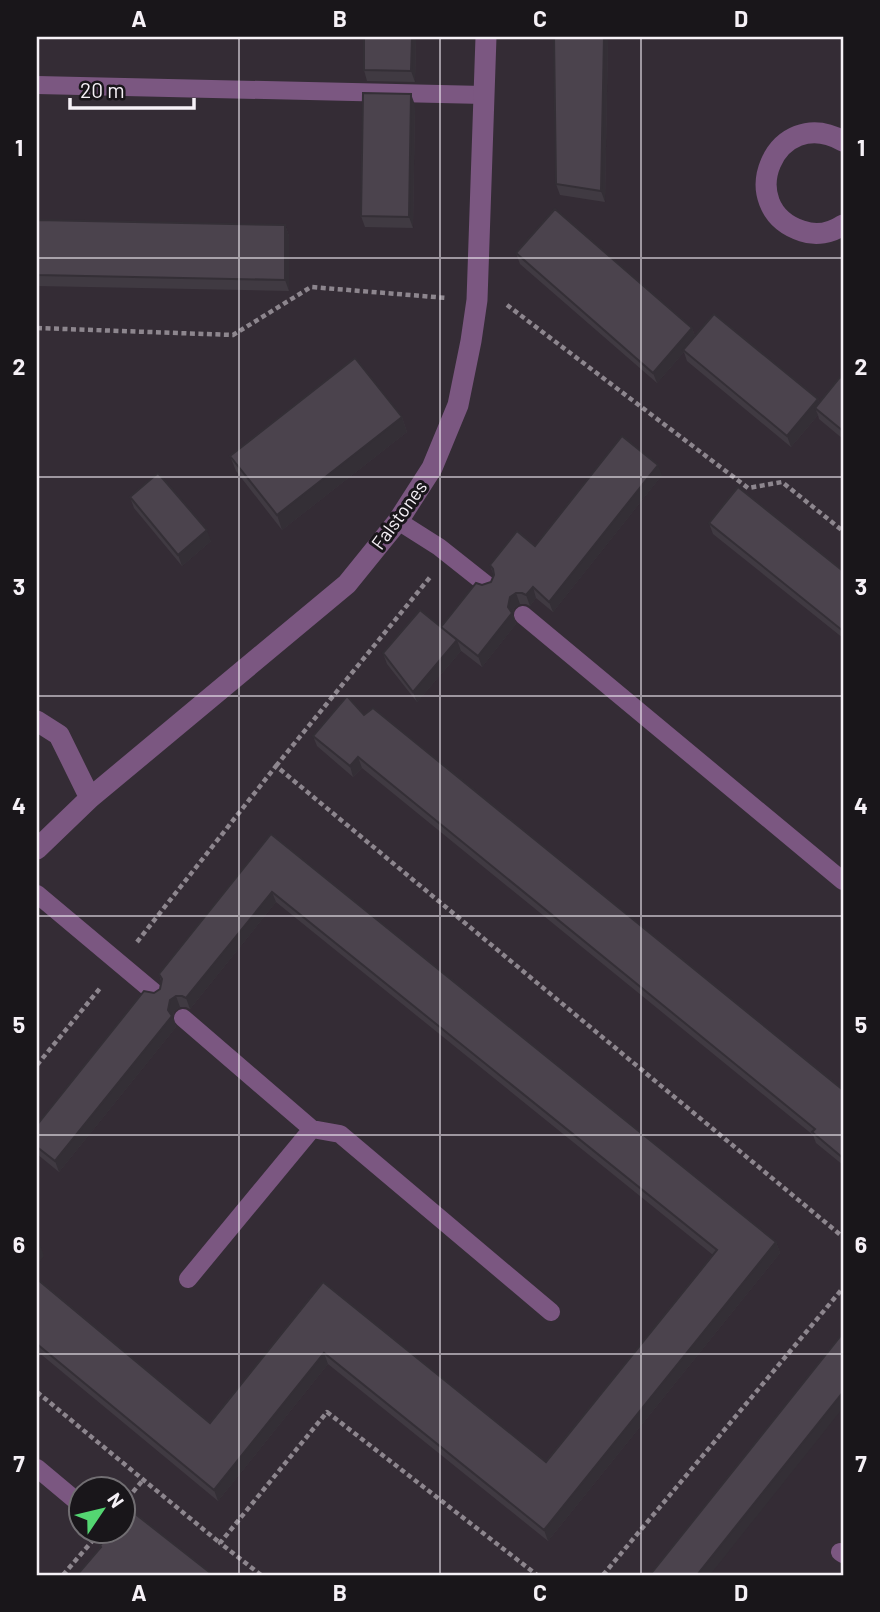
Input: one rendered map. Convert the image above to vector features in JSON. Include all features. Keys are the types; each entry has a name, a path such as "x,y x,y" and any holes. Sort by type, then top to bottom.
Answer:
{"street":[{"name":"Falstones","path":"37,849 90,798 347,584 398,520 432,468 458,405 477,300 486,37"},
{"path":"843,141 832,135 814,132 797,136 782,145 766,172 765,189 770,204 791,228 822,234 843,225"},
{"path":"37,720 58,735 90,798"}],"lane":[{"path":"37,85 484,94"},
{"path":"398,520 439,547 486,585"},
{"path":"523,615 843,881"},
{"path":"37,894 155,993"},
{"path":"183,1018 312,1129 340,1134 551,1312"},
{"path":"188,1279 312,1129"},
{"path":"37,1468 66,1492"}],"path":[{"path":"37,328 233,335 311,287 503,302 748,488 782,482 843,531"},
{"path":"37,1065 436,570"},
{"path":"276,766 843,1237"},
{"path":"603,1575 843,1288"},
{"path":"37,1392 261,1575"},
{"path":"220,1543 327,1412 537,1575"},
{"path":"136,1489 144,1480"},
{"path":"63,1575 87,1546"}],"building":[{"path":"364,37 412,37 411,71 364,70"},
{"path":"554,37 604,37 601,191 556,184"},
{"path":"363,93 411,94 409,217 361,216"},
{"path":"555,209 692,328 653,373 516,253"},
{"path":"37,220 285,225 285,280 37,275"},
{"path":"714,314 818,399 787,436 683,350"},
{"path":"355,358 402,417 277,515 230,456"},
{"path":"840,377 843,379 843,431 815,408"},
{"path":"622,436 658,465 549,602 533,587 526,595 516,593 510,597 508,607 512,613 478,656 441,627 476,583 482,585 491,582 494,575 490,565 517,531 535,546"},
{"path":"158,473 207,530 178,555 130,497"},
{"path":"738,487 843,571 843,631 709,523"},
{"path":"420,610 457,640 413,692 383,653"},
{"path":"347,696 364,715 373,708 843,1090 843,1158 812,1132 815,1129 358,757 350,766 313,736"},
{"path":"271,834 776,1242 544,1530 324,1353 214,1490 37,1344 37,1279 210,1423 323,1282 546,1462 717,1250 272,892 186,998 176,996 170,1000 168,1010 172,1016 55,1161 37,1147 37,1125 144,991 154,993 160,989 162,979 159,974"},
{"path":"843,1333 843,1392 697,1575 650,1575"},
{"path":"136,1514 213,1575 77,1575 101,1547 136,1546"}]}
